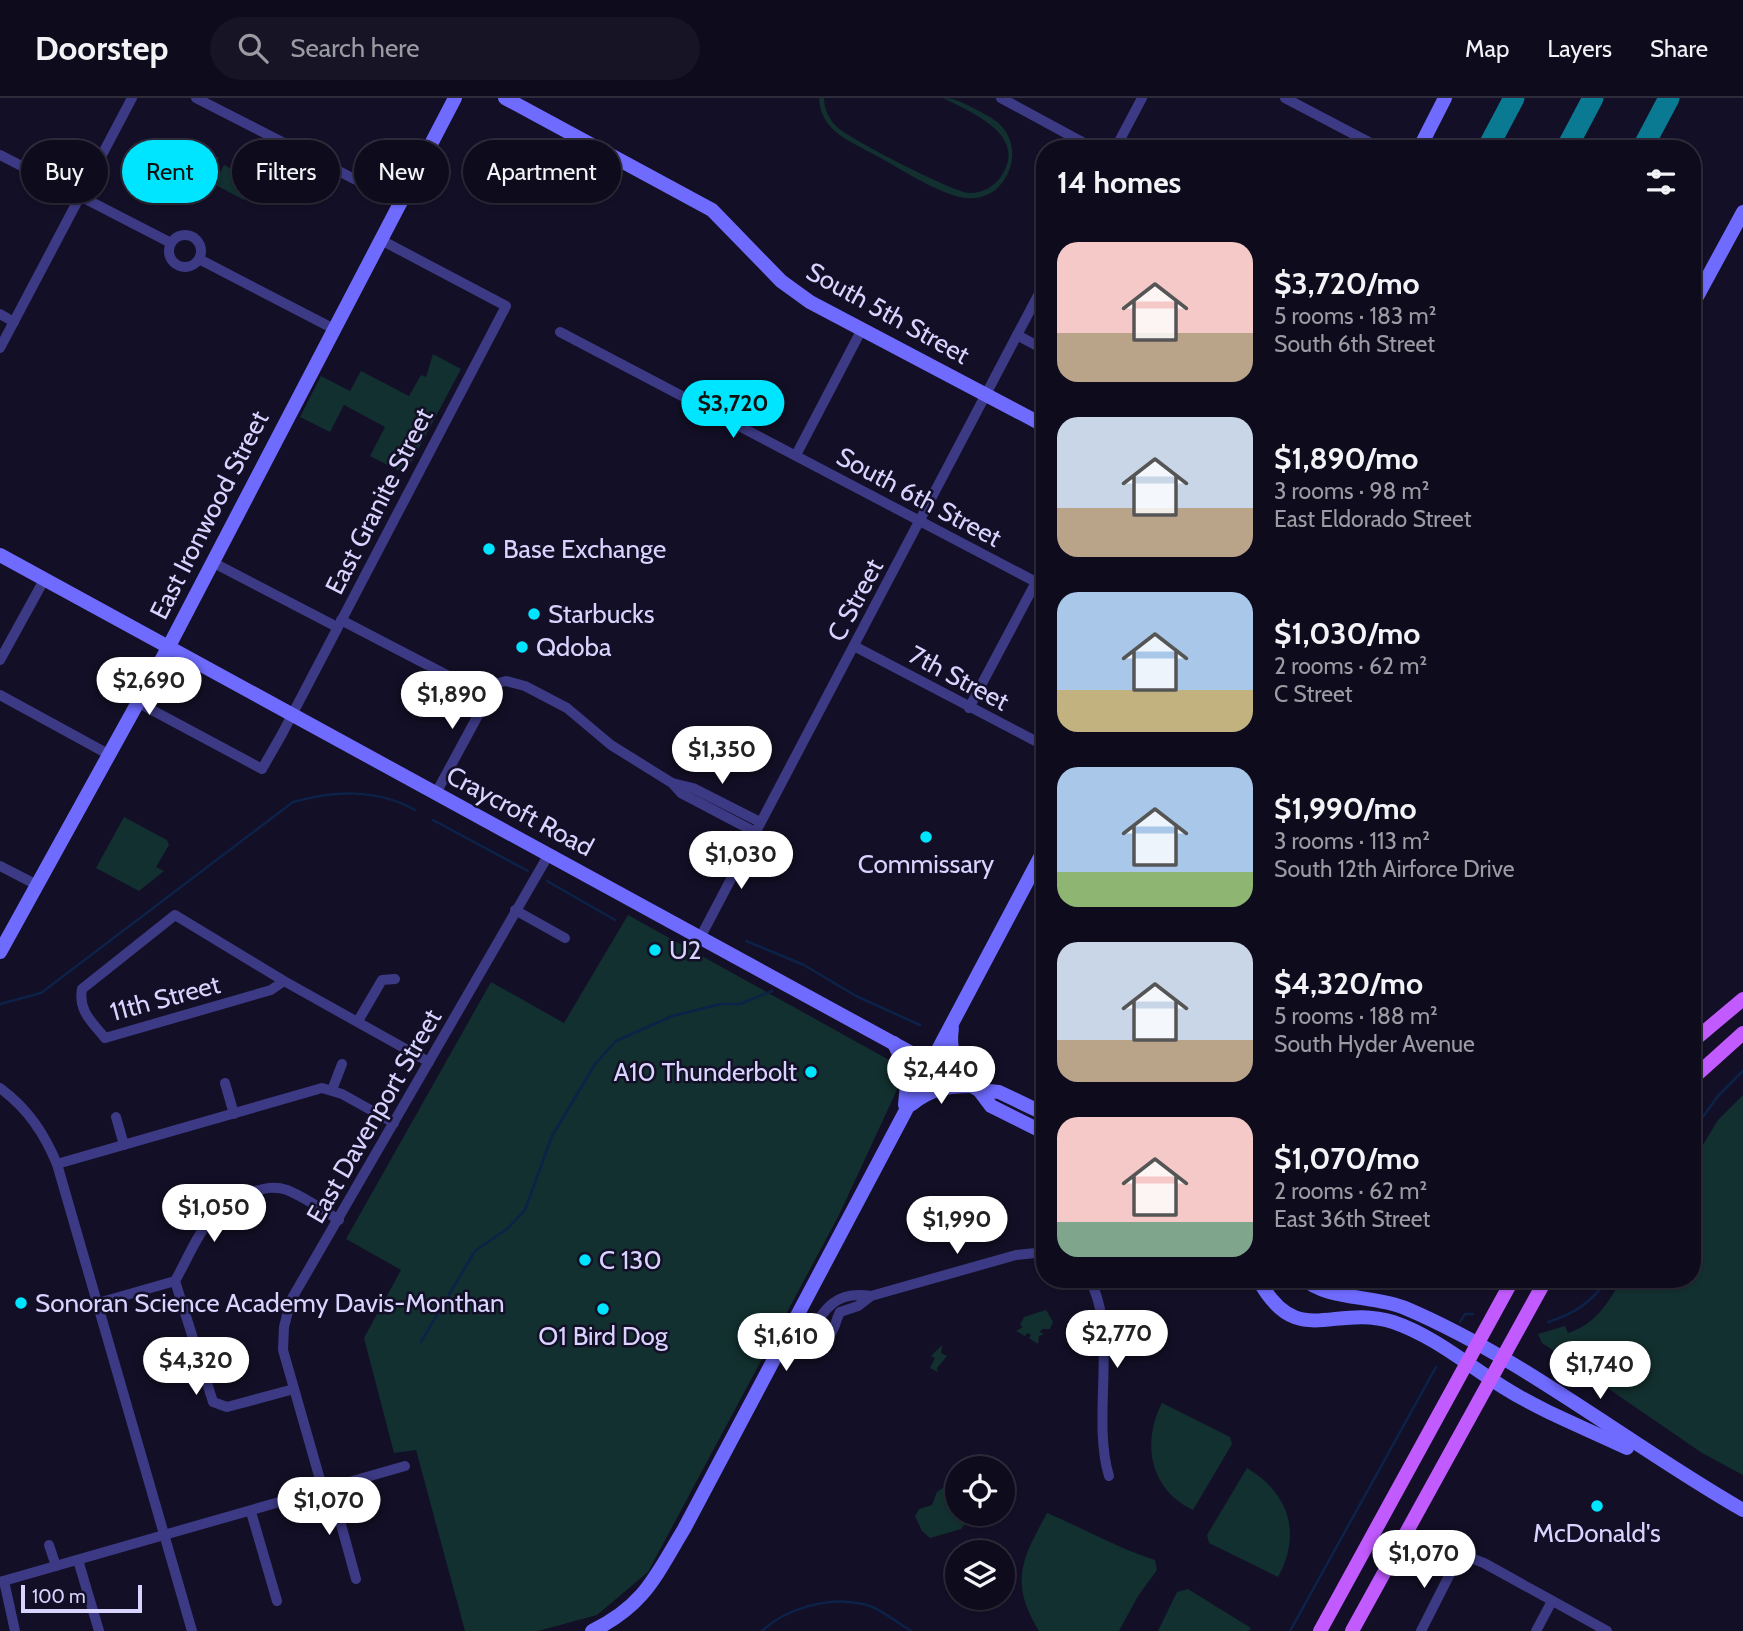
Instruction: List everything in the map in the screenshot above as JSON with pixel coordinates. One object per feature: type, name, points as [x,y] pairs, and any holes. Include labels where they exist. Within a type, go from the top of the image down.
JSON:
[{"type":"main road","points":[[1701,1034],[1743,999]]},
{"type":"main road","points":[[1701,1071],[1743,1033]]},
{"type":"main road","points":[[1321,1631],[1508,1288]]},
{"type":"main road","points":[[1352,1631],[1541,1288]]},
{"type":"street","points":[[108,143],[132,98]]},
{"type":"street","points":[[196,98],[354,179]]},
{"type":"street","name":"East Ironwood Street","points":[[433,140],[455,98]]},
{"type":"street","name":"South 5th Street","points":[[505,98],[712,210],[781,281],[810,302],[1036,421]]},
{"type":"street","points":[[1000,98],[1078,140]]},
{"type":"street","points":[[1120,140],[1142,98]]},
{"type":"street","points":[[1424,140],[1445,98]]},
{"type":"street","points":[[1290,99],[1365,140]]},
{"type":"street","points":[[0,155],[21,166]]},
{"type":"street","points":[[0,348],[76,203]]},
{"type":"street","points":[[94,203],[171,243]]},
{"type":"street","name":"East Ironwood Street","points":[[0,952],[168,648],[401,203]]},
{"type":"street","points":[[1701,289],[1743,212]]},
{"type":"street","points":[[183,235],[193,237],[201,249],[199,259],[191,267],[179,267],[169,254],[171,243],[183,235]]},
{"type":"street","name":"East Granite Street","points":[[137,702],[262,769],[291,716],[506,306],[381,240]]},
{"type":"street","points":[[199,259],[334,329]]},
{"type":"street","name":"C Street","points":[[701,936],[1036,299]]},
{"type":"street","points":[[0,314],[14,322]]},
{"type":"street","points":[[796,455],[862,329]]},
{"type":"street","name":"South 6th Street","points":[[560,332],[1036,582],[969,708]]},
{"type":"street","points":[[1017,335],[1036,345]]},
{"type":"street","name":"Craycroft Road","points":[[0,555],[976,1088]]},
{"type":"street","points":[[212,562],[464,684],[495,684],[506,681],[520,683],[567,708],[611,745],[672,783],[681,793],[757,827]]},
{"type":"street","points":[[0,660],[44,580]]},
{"type":"street","name":"7th Street","points":[[854,646],[1036,742]]},
{"type":"street","points":[[436,793],[495,684]]},
{"type":"street","points":[[0,695],[108,754]]},
{"type":"street","name":"East Davenport Street","points":[[356,1579],[283,1350],[286,1316],[291,1300],[549,854]]},
{"type":"street","points":[[592,1631],[621,1617],[654,1581],[1036,865]]},
{"type":"street","points":[[0,866],[37,885]]},
{"type":"street","points":[[515,910],[565,938]]},
{"type":"street","name":"11th Street","points":[[284,981],[271,990],[105,1038],[82,1010],[80,999],[82,989],[175,915],[284,981],[429,1062]]},
{"type":"street","points":[[358,1021],[382,980],[395,979]]},
{"type":"street","points":[[953,1020],[949,1044],[953,1056],[976,1088],[990,1106],[1036,1129]]},
{"type":"street","points":[[894,1043],[908,1074],[905,1111]]},
{"type":"street","points":[[332,1090],[342,1064]]},
{"type":"street","points":[[225,1083],[233,1114]]},
{"type":"street","points":[[905,1111],[928,1092],[944,1087],[999,1092],[1036,1110]]},
{"type":"street","points":[[0,1088],[28,1113],[44,1135],[57,1164],[192,1631]]},
{"type":"street","points":[[57,1164],[322,1088],[332,1090],[394,1123]]},
{"type":"street","points":[[116,1117],[124,1145]]},
{"type":"street","points":[[98,1303],[175,1281],[215,1212],[231,1198],[269,1187],[281,1188],[339,1220]]},
{"type":"street","points":[[780,1346],[806,1350],[826,1339],[840,1312],[858,1306],[871,1296],[1016,1255],[1036,1253]]},
{"type":"street","points":[[175,1281],[213,1402],[226,1407],[294,1389]]},
{"type":"street","points":[[1093,1288],[1101,1307],[1103,1445],[1109,1476]]},
{"type":"street","points":[[1263,1288],[1284,1314],[1307,1321],[1348,1317],[1394,1323],[1531,1402],[1678,1473]]},
{"type":"street","points":[[1319,1288],[1325,1292],[1366,1297],[1425,1316],[1502,1359],[1678,1473],[1743,1510]]},
{"type":"street","points":[[800,1350],[832,1303],[856,1293],[871,1296]]},
{"type":"street","points":[[1319,1320],[1335,1310],[1360,1307],[1366,1297]]},
{"type":"street","points":[[15,1631],[2,1582],[405,1466]]},
{"type":"street","points":[[251,1512],[277,1601]]},
{"type":"street","points":[[49,1545],[56,1566]]},
{"type":"street","points":[[1421,1631],[1455,1564],[1468,1557],[1477,1559],[1607,1631]]},
{"type":"street","points":[[78,1560],[99,1631]]},
{"type":"street","points":[[1536,1631],[1552,1601]]},
{"type":"green space","points":[[819,98],[824,98],[829,117],[846,133],[924,175],[960,191],[975,193],[988,188],[1002,175],[1008,160],[1008,148],[1002,136],[992,126],[943,98],[960,102],[991,118],[1003,128],[1010,139],[1012,151],[1007,175],[991,193],[979,198],[966,198],[944,192],[838,134],[825,119]]},
{"type":"green space","points":[[224,165],[232,169],[232,194],[218,186],[218,176]]},
{"type":"green space","points":[[433,354],[461,369],[405,474],[370,456],[385,427],[344,405],[330,432],[300,417],[321,376],[350,391],[361,371],[409,396],[421,375],[426,377]]},
{"type":"green space","points":[[124,817],[167,840],[169,845],[156,867],[164,871],[139,891],[96,868]]},
{"type":"green space","points":[[628,915],[891,1061],[901,1071],[902,1079],[839,1215],[648,1572],[597,1615],[538,1631],[465,1631],[416,1450],[394,1453],[364,1338],[401,1270],[346,1239],[491,982],[564,1023]]},
{"type":"green space","points":[[1743,1095],[1743,1475],[1702,1453],[1542,1343],[1538,1334],[1565,1326],[1568,1333],[1578,1329],[1594,1318],[1616,1288],[1701,1288],[1701,1148],[1718,1120]]},
{"type":"green space","points":[[1046,1310],[1053,1322],[1050,1329],[1042,1329],[1040,1332],[1044,1334],[1039,1336],[1038,1344],[1029,1338],[1031,1335],[1027,1333],[1025,1336],[1016,1331],[1023,1327],[1020,1325],[1024,1317]]},
{"type":"green space","points":[[942,1345],[941,1353],[947,1356],[937,1368],[938,1372],[930,1368],[935,1358],[931,1356]]},
{"type":"green space","points":[[1162,1403],[1230,1437],[1232,1444],[1193,1510],[1167,1490],[1154,1464],[1152,1434]]},
{"type":"green space","points":[[1247,1468],[1273,1490],[1282,1502],[1287,1516],[1289,1545],[1278,1577],[1209,1543],[1207,1535]]},
{"type":"green space","points":[[945,1489],[945,1526],[963,1526],[930,1538],[922,1531],[915,1516],[919,1509],[932,1505],[937,1492]]},
{"type":"green space","points":[[1047,1513],[1155,1560],[1157,1570],[1138,1596],[1119,1631],[1039,1631],[1024,1598],[1022,1571],[1031,1544]]},
{"type":"green space","points":[[1188,1589],[1251,1628],[1249,1631],[1158,1631],[1177,1592]]},
{"type":"waterway","points":[[0,1004],[41,993],[293,802],[355,794],[385,798],[415,810]]},
{"type":"waterway","points":[[433,820],[528,871]]},
{"type":"waterway","points":[[547,881],[615,920]]},
{"type":"waterway","points":[[746,941],[804,965],[856,996],[920,1025]]},
{"type":"waterway","points":[[421,1342],[475,1251],[508,1228],[525,1210],[552,1136],[595,1064],[616,1041],[672,1016],[721,1004],[740,1004],[772,991]]},
{"type":"waterway","points":[[1701,1120],[1718,1096],[1743,1071]]},
{"type":"waterway","points":[[1548,1322],[1582,1306],[1601,1288]]},
{"type":"waterway","points":[[1460,1322],[1465,1314],[1473,1314]]},
{"type":"waterway","points":[[1290,1631],[1436,1367]]},
{"type":"waterway","points":[[762,1631],[796,1610],[837,1602],[869,1606],[911,1631]]},
{"type":"taxiway","points":[[1492,140],[1514,98]]},
{"type":"taxiway","points":[[1571,140],[1593,98]]},
{"type":"taxiway","points":[[1647,140],[1669,98]]},
{"type":"place","name":"Base Exchange","points":[[489,549]]},
{"type":"place","name":"Starbucks","points":[[534,614]]},
{"type":"place","name":"Qdoba","points":[[522,647]]},
{"type":"place","name":"Commissary","points":[[926,837]]},
{"type":"place","name":"U2","points":[[655,950]]},
{"type":"place","name":"A10 Thunderbolt","points":[[811,1072]]},
{"type":"place","name":"C 130","points":[[585,1260]]},
{"type":"place","name":"Sonoran Science Academy Davis-Monthan","points":[[21,1303]]},
{"type":"place","name":"O1 Bird Dog","points":[[603,1309]]},
{"type":"place","name":"McDonald's","points":[[1597,1506]]}]
